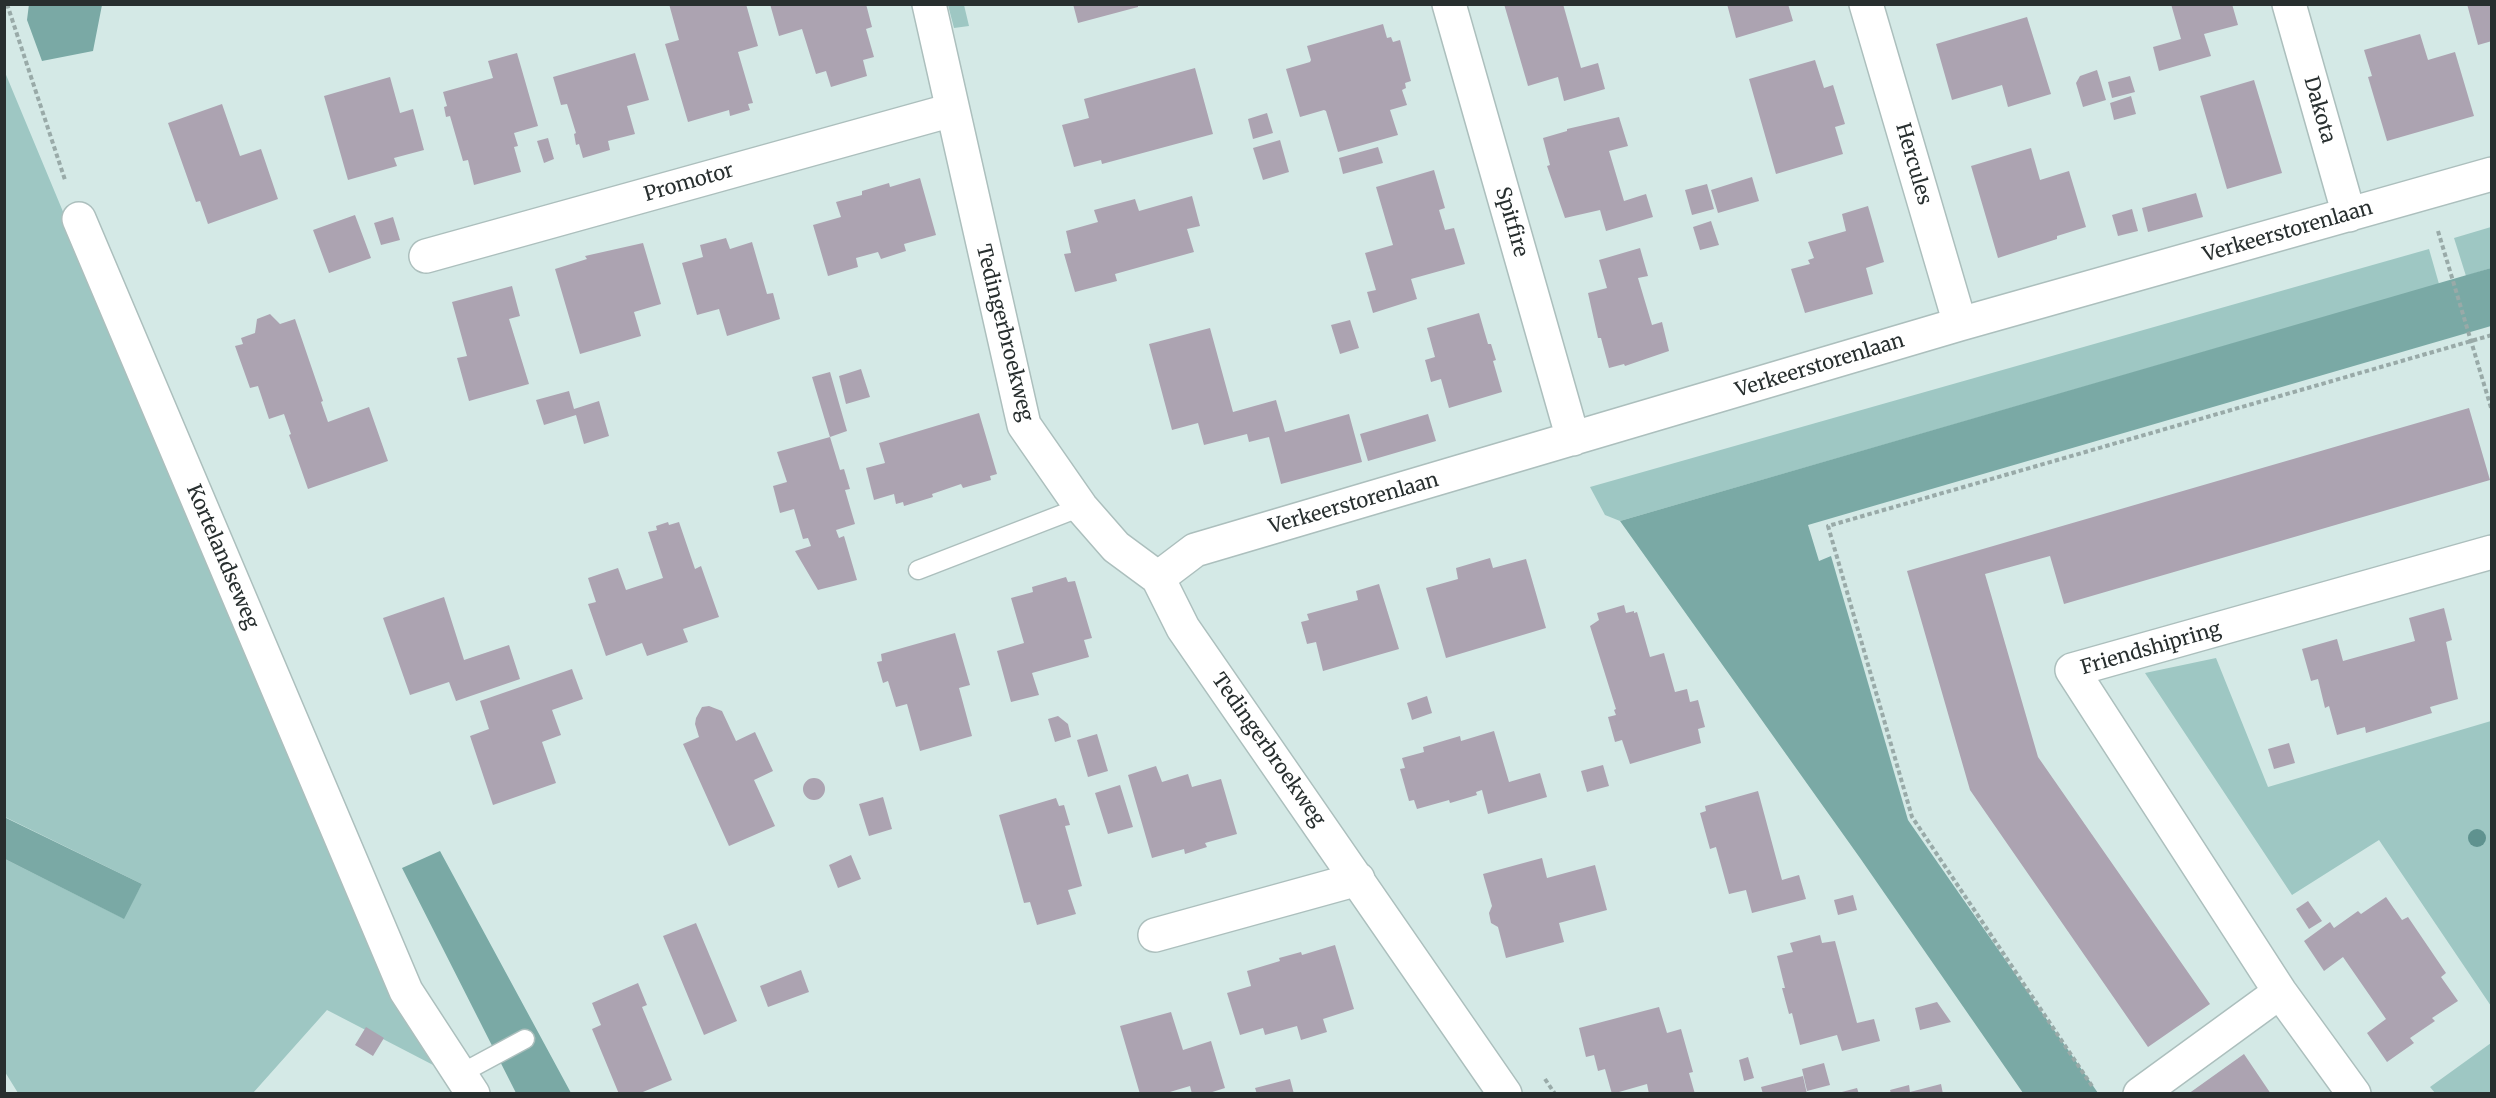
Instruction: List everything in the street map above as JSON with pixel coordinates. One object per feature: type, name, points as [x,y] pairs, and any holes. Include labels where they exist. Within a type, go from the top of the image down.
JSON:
[{"type":"street","name":"Tedingerbroekweg","points":[[929,4],[1024,425],[1081,507],[1116,547],[1158,578],[1183,628],[1504,1094]]},
{"type":"street","name":"Spitfire","points":[[1449,4],[1573,439]]},
{"type":"street","name":"Hercules","points":[[1866,4],[1960,324]]},
{"type":"street","name":"Dakota","points":[[2289,4],[2349,215]]},
{"type":"street","name":"Promotor","points":[[426,256],[952,110]]},
{"type":"street","name":"Verkeerstorenlaan","points":[[1158,578],[1195,550],[1960,324],[2492,174]]},
{"type":"street","name":"Kortelandseweg","points":[[79,219],[406,991],[467,1084]]},
{"type":"street","name":"Friendshipring","points":[[2354,1094],[2280,992],[2072,670],[2492,552]]},
{"type":"street","points":[[1155,934],[1358,879]]},
{"type":"street","points":[[2140,1094],[2280,992]]},
{"type":"lane","points":[[918,570],[1081,507]]},
{"type":"lane","points":[[467,1084],[525,1039]]},
{"type":"path","points":[[7,4],[45,126],[79,219]]},
{"type":"path","points":[[2446,258],[2492,411]]},
{"type":"path","points":[[2092,1086],[1912,817],[1828,526],[2492,335]]},
{"type":"path","points":[[1542,1074],[1555,1094]]},
{"type":"shaded area","points":[[29,4],[102,5],[93,51],[42,61],[27,20]]},
{"type":"shaded area","points":[[948,5],[964,5],[969,26],[954,28]]},
{"type":"shaded area","points":[[4,70],[181,495],[464,1081],[327,1010],[253,1093],[18,1093],[5,1072],[5,859],[123,918],[142,884],[5,817]]},
{"type":"shaded area","points":[[2491,227],[2491,268],[2466,276],[2454,238]]},
{"type":"shaded area","points":[[2429,249],[2439,284],[1620,521],[1605,515],[1590,487]]},
{"type":"shaded area","points":[[2491,268],[2491,326],[1808,525],[1819,561],[1831,556],[1908,820],[2098,1093],[2023,1093],[1860,858],[1620,521]]},
{"type":"shaded area","points":[[2216,658],[2268,787],[2491,721],[2491,1006],[2379,840],[2292,895],[2145,673]]},
{"type":"shaded area","points":[[4,817],[142,884],[124,919],[5,859]]},
{"type":"shaded area","points":[[440,851],[571,1093],[516,1093],[402,868]]},
{"type":"shaded area","points":[[2491,1043],[2491,1093],[2435,1093],[2430,1087]]},
{"type":"building","points":[[669,4],[746,4],[758,46],[738,52],[753,103],[748,104],[750,110],[730,116],[729,110],[688,122],[665,44],[679,40]]},
{"type":"building","points":[[770,4],[866,4],[872,27],[866,29],[874,57],[863,60],[867,76],[831,87],[826,71],[816,74],[802,29],[779,36]]},
{"type":"building","points":[[1073,4],[1138,4],[1138,7],[1078,23]]},
{"type":"building","points":[[1504,4],[1563,4],[1581,68],[1598,63],[1605,89],[1564,101],[1558,77],[1528,86]]},
{"type":"building","points":[[1727,4],[1788,4],[1793,21],[1736,38]]},
{"type":"building","points":[[2171,4],[2232,4],[2238,25],[2204,34],[2211,56],[2159,71],[2153,47],[2181,39]]},
{"type":"building","points":[[2467,4],[2492,4],[2492,41],[2478,45]]},
{"type":"building","points":[[2027,17],[2051,94],[2008,107],[2002,85],[1952,100],[1936,44]]},
{"type":"building","points":[[1383,24],[1387,38],[1391,37],[1393,42],[1400,40],[1411,81],[1405,83],[1406,88],[1402,90],[1407,105],[1390,110],[1398,135],[1338,152],[1326,111],[1300,117],[1286,69],[1310,62],[1307,46]]},
{"type":"building","points":[[2420,34],[2428,60],[2455,52],[2474,116],[2387,141],[2368,77],[2372,76],[2364,50]]},
{"type":"building","points":[[517,53],[538,126],[514,133],[518,146],[514,147],[521,172],[474,185],[468,160],[463,161],[450,116],[446,117],[444,107],[447,106],[443,92],[493,78],[488,61]]},
{"type":"building","points":[[635,53],[649,100],[627,106],[635,134],[608,141],[610,150],[583,158],[579,144],[576,145],[574,134],[576,133],[567,104],[561,105],[553,77]]},
{"type":"building","points":[[1815,60],[1824,88],[1833,85],[1845,124],[1835,127],[1843,154],[1776,174],[1749,79]]},
{"type":"building","points":[[1195,68],[1213,134],[1102,164],[1101,160],[1074,167],[1062,125],[1089,118],[1084,99]]},
{"type":"building","points":[[2097,70],[2106,100],[2083,107],[2076,83],[2080,76]]},
{"type":"building","points":[[2130,76],[2135,92],[2112,98],[2108,82]]},
{"type":"building","points":[[390,77],[400,113],[413,109],[424,150],[394,158],[397,166],[348,180],[324,96]]},
{"type":"building","points":[[2254,80],[2282,173],[2227,189],[2200,96]]},
{"type":"building","points":[[2131,96],[2136,114],[2114,120],[2110,103]]},
{"type":"building","points":[[222,104],[240,156],[261,149],[278,199],[208,224],[200,201],[196,202],[168,123]]},
{"type":"building","points":[[1267,113],[1273,133],[1253,139],[1248,119]]},
{"type":"building","points":[[1619,117],[1628,146],[1609,151],[1624,201],[1646,194],[1653,217],[1606,231],[1600,210],[1565,218],[1547,166],[1550,165],[1543,138],[1567,131],[1567,129]]},
{"type":"building","points":[[548,138],[554,159],[544,163],[537,141]]},
{"type":"building","points":[[1280,140],[1289,172],[1263,180],[1253,148]]},
{"type":"building","points":[[1378,147],[1383,163],[1343,174],[1339,158]]},
{"type":"building","points":[[2031,148],[2040,180],[2069,171],[2086,227],[1998,258],[1971,166]]},
{"type":"building","points":[[1434,170],[1445,208],[1439,210],[1445,230],[1454,228],[1465,264],[1411,279],[1417,299],[1373,313],[1367,292],[1376,290],[1365,253],[1393,245],[1376,187]]},
{"type":"building","points":[[1752,177],[1759,201],[1718,213],[1711,190]]},
{"type":"building","points":[[920,178],[936,235],[904,244],[906,251],[881,259],[878,252],[856,258],[858,267],[828,276],[813,225],[841,217],[836,202],[862,195],[862,191],[889,183],[890,187]]},
{"type":"building","points":[[1707,184],[1714,209],[1692,215],[1685,190]]},
{"type":"building","points":[[2196,193],[2203,217],[2148,232],[2142,208]]},
{"type":"building","points":[[1192,196],[1200,226],[1187,229],[1194,252],[1115,274],[1117,281],[1075,292],[1064,254],[1071,253],[1066,231],[1098,222],[1094,210],[1135,199],[1139,211]]},
{"type":"building","points":[[1868,206],[1884,262],[1866,268],[1873,294],[1805,313],[1791,269],[1810,264],[1808,260],[1814,258],[1808,242],[1846,231],[1842,214]]},
{"type":"building","points":[[2132,209],[2138,231],[2118,236],[2112,215]]},
{"type":"building","points":[[355,215],[371,258],[329,273],[313,230]]},
{"type":"building","points":[[393,217],[400,240],[381,245],[374,223]]},
{"type":"building","points":[[1711,221],[1719,245],[1700,250],[1693,227]]},
{"type":"building","points":[[726,238],[730,249],[752,242],[767,294],[773,293],[780,319],[727,336],[719,309],[697,315],[682,263],[703,257],[700,245]]},
{"type":"building","points":[[643,243],[661,304],[634,312],[641,336],[580,354],[555,269],[587,259],[585,256]]},
{"type":"building","points":[[1640,248],[1648,276],[1638,278],[1652,325],[1662,322],[1669,351],[1625,366],[1624,364],[1609,368],[1601,338],[1598,338],[1588,293],[1607,288],[1599,260]]},
{"type":"building","points":[[512,286],[520,316],[509,319],[529,384],[469,401],[457,358],[467,356],[452,302]]},
{"type":"building","points":[[1479,313],[1488,344],[1491,344],[1496,360],[1493,361],[1502,392],[1449,408],[1441,379],[1431,382],[1425,360],[1435,357],[1427,328]]},
{"type":"building","points":[[270,314],[280,324],[295,319],[328,422],[369,407],[388,461],[308,489],[284,414],[269,419],[258,386],[250,388],[235,346],[243,344],[241,338],[255,333],[257,319]]},
{"type":"building","points":[[1350,320],[1359,348],[1340,354],[1331,325]]},
{"type":"building","points":[[1210,328],[1233,412],[1276,400],[1285,432],[1349,414],[1362,462],[1281,484],[1269,437],[1249,442],[1247,434],[1204,445],[1198,423],[1172,430],[1149,344]]},
{"type":"building","points":[[861,369],[870,397],[846,404],[839,376]]},
{"type":"building","points":[[830,372],[847,431],[830,437],[812,377]]},
{"type":"building","points":[[569,391],[574,409],[599,401],[609,436],[584,444],[576,415],[544,425],[536,400]]},
{"type":"building","points":[[2469,408],[2490,480],[2064,604],[2050,556],[1985,574],[2038,757],[2210,1004],[2148,1047],[1970,790],[1907,571]]},
{"type":"building","points":[[979,413],[997,474],[990,476],[991,480],[963,488],[961,484],[932,494],[933,497],[904,506],[903,502],[896,504],[894,494],[874,500],[866,468],[885,463],[879,443]]},
{"type":"building","points":[[1428,414],[1436,441],[1368,461],[1360,434]]},
{"type":"building","points":[[830,437],[840,470],[844,469],[850,489],[845,490],[855,524],[836,530],[839,538],[844,536],[857,580],[818,590],[795,551],[811,546],[808,538],[803,539],[794,509],[780,513],[773,486],[787,482],[777,452]]},
{"type":"building","points":[[668,522],[669,525],[679,522],[695,569],[701,566],[719,617],[683,629],[688,642],[647,656],[642,643],[606,656],[588,604],[596,602],[588,578],[618,568],[626,590],[663,578],[648,532],[657,530],[656,526]]},
{"type":"building","points":[[1490,558],[1493,568],[1526,559],[1546,628],[1446,658],[1426,588],[1458,579],[1456,568]]},
{"type":"building","points":[[1066,577],[1068,582],[1075,581],[1092,638],[1084,640],[1089,657],[1032,673],[1039,695],[1011,702],[997,651],[1024,643],[1011,598],[1033,592],[1032,587]]},
{"type":"building","points":[[1379,584],[1399,649],[1323,671],[1316,642],[1307,644],[1301,622],[1309,620],[1307,614],[1358,600],[1356,591]]},
{"type":"building","points":[[444,597],[464,660],[509,645],[520,679],[456,701],[449,682],[410,695],[383,618]]},
{"type":"building","points":[[1624,605],[1626,613],[1637,612],[1650,657],[1664,653],[1675,692],[1687,689],[1690,702],[1698,700],[1705,727],[1698,729],[1701,743],[1630,764],[1622,740],[1615,742],[1608,717],[1616,715],[1614,710],[1616,709],[1590,626],[1599,620],[1597,613]]},
{"type":"building","points":[[2444,608],[2452,640],[2446,642],[2458,699],[2430,707],[2432,713],[2366,733],[2365,727],[2337,735],[2329,706],[2325,708],[2318,679],[2311,681],[2302,649],[2337,639],[2343,661],[2415,641],[2409,618]]},
{"type":"building","points":[[955,633],[970,685],[959,688],[972,736],[920,751],[907,704],[896,707],[888,681],[883,683],[877,662],[882,661],[881,654]]},
{"type":"building","points":[[572,669],[583,699],[552,710],[561,735],[542,742],[556,783],[493,805],[470,736],[489,729],[480,701]]},
{"type":"building","points":[[1427,696],[1432,713],[1412,720],[1407,703]]},
{"type":"building","points":[[709,706],[722,711],[736,741],[755,732],[773,771],[754,780],[775,826],[729,846],[683,744],[699,737],[695,724],[696,718],[702,707]]},
{"type":"building","points":[[1058,716],[1068,724],[1071,737],[1055,742],[1048,719]]},
{"type":"building","points":[[1494,731],[1509,782],[1540,773],[1547,797],[1488,814],[1482,790],[1476,792],[1477,795],[1450,803],[1449,800],[1417,809],[1414,800],[1409,801],[1400,769],[1405,768],[1402,758],[1424,752],[1423,747],[1460,736],[1461,741]]},
{"type":"building","points":[[1097,734],[1108,771],[1088,777],[1077,740]]},
{"type":"building","points":[[2289,743],[2295,763],[2274,769],[2268,749]]},
{"type":"building","points":[[1603,765],[1609,786],[1587,792],[1581,771]]},
{"type":"building","points":[[1156,766],[1162,782],[1188,774],[1192,787],[1221,779],[1237,834],[1205,843],[1207,847],[1185,854],[1184,849],[1152,858],[1128,775]]},
{"type":"building","points":[[814,778],[822,781],[825,789],[822,797],[814,800],[806,797],[803,789],[806,781]]},
{"type":"building","points":[[1120,785],[1133,827],[1108,834],[1095,793]]},
{"type":"building","points":[[1758,791],[1782,880],[1799,875],[1806,899],[1752,913],[1746,890],[1729,894],[1716,847],[1710,849],[1700,813],[1706,811],[1705,806]]},
{"type":"building","points":[[883,797],[892,829],[869,836],[859,804]]},
{"type":"building","points":[[1056,798],[1059,806],[1064,805],[1070,825],[1065,826],[1082,886],[1068,890],[1076,914],[1037,925],[1030,902],[1024,903],[999,815]]},
{"type":"building","points":[[851,855],[861,879],[838,888],[829,865]]},
{"type":"building","points":[[1542,858],[1547,878],[1595,865],[1607,910],[1559,923],[1564,942],[1506,958],[1498,927],[1491,923],[1489,913],[1492,906],[1483,874]]},
{"type":"building","points":[[1853,895],[1857,910],[1838,915],[1834,900]]},
{"type":"building","points":[[2386,897],[2402,920],[2408,917],[2446,973],[2441,977],[2458,1001],[2432,1018],[2435,1021],[2410,1038],[2414,1043],[2387,1062],[2367,1033],[2386,1019],[2343,957],[2324,971],[2304,941],[2330,922],[2334,928],[2358,911],[2361,914]]},
{"type":"building","points":[[2308,901],[2322,921],[2309,929],[2296,909]]},
{"type":"building","points":[[696,923],[737,1021],[704,1035],[663,936]]},
{"type":"building","points":[[1820,935],[1822,943],[1835,941],[1857,1023],[1874,1019],[1880,1041],[1842,1051],[1837,1035],[1800,1045],[1792,1013],[1789,1014],[1782,988],[1785,988],[1777,956],[1793,952],[1790,943]]},
{"type":"building","points":[[1335,945],[1354,1009],[1323,1019],[1327,1032],[1301,1040],[1297,1026],[1265,1035],[1263,1028],[1240,1035],[1227,993],[1251,986],[1247,971],[1280,961],[1279,958],[1301,952],[1302,955]]},
{"type":"building","points":[[801,970],[809,992],[768,1007],[760,986]]},
{"type":"building","points":[[638,983],[647,1005],[642,1007],[672,1080],[638,1094],[619,1094],[592,1029],[601,1025],[592,1003]]},
{"type":"building","points":[[1937,1002],[1951,1022],[1920,1030],[1915,1008]]},
{"type":"building","points":[[1659,1007],[1667,1033],[1681,1029],[1693,1072],[1689,1073],[1695,1094],[1649,1094],[1647,1084],[1612,1094],[1605,1069],[1598,1071],[1594,1055],[1586,1057],[1579,1028]]},
{"type":"building","points":[[1171,1012],[1183,1050],[1211,1041],[1225,1088],[1206,1094],[1192,1094],[1190,1086],[1163,1094],[1140,1094],[1120,1026]]},
{"type":"building","points":[[366,1027],[384,1038],[373,1056],[355,1045]]},
{"type":"building","points":[[2244,1054],[2271,1094],[2188,1094]]},
{"type":"building","points":[[1748,1057],[1754,1078],[1744,1081],[1739,1060]]},
{"type":"building","points":[[1824,1063],[1830,1085],[1807,1091],[1802,1069]]},
{"type":"building","points":[[1803,1076],[1807,1094],[1763,1094],[1761,1087]]},
{"type":"building","points":[[1290,1079],[1294,1094],[1257,1094],[1255,1088]]},
{"type":"building","points":[[1941,1084],[1943,1094],[1891,1094],[1890,1090],[1909,1085],[1910,1092]]},
{"type":"building","points":[[1857,1088],[1859,1094],[1838,1094],[1838,1093]]}]
